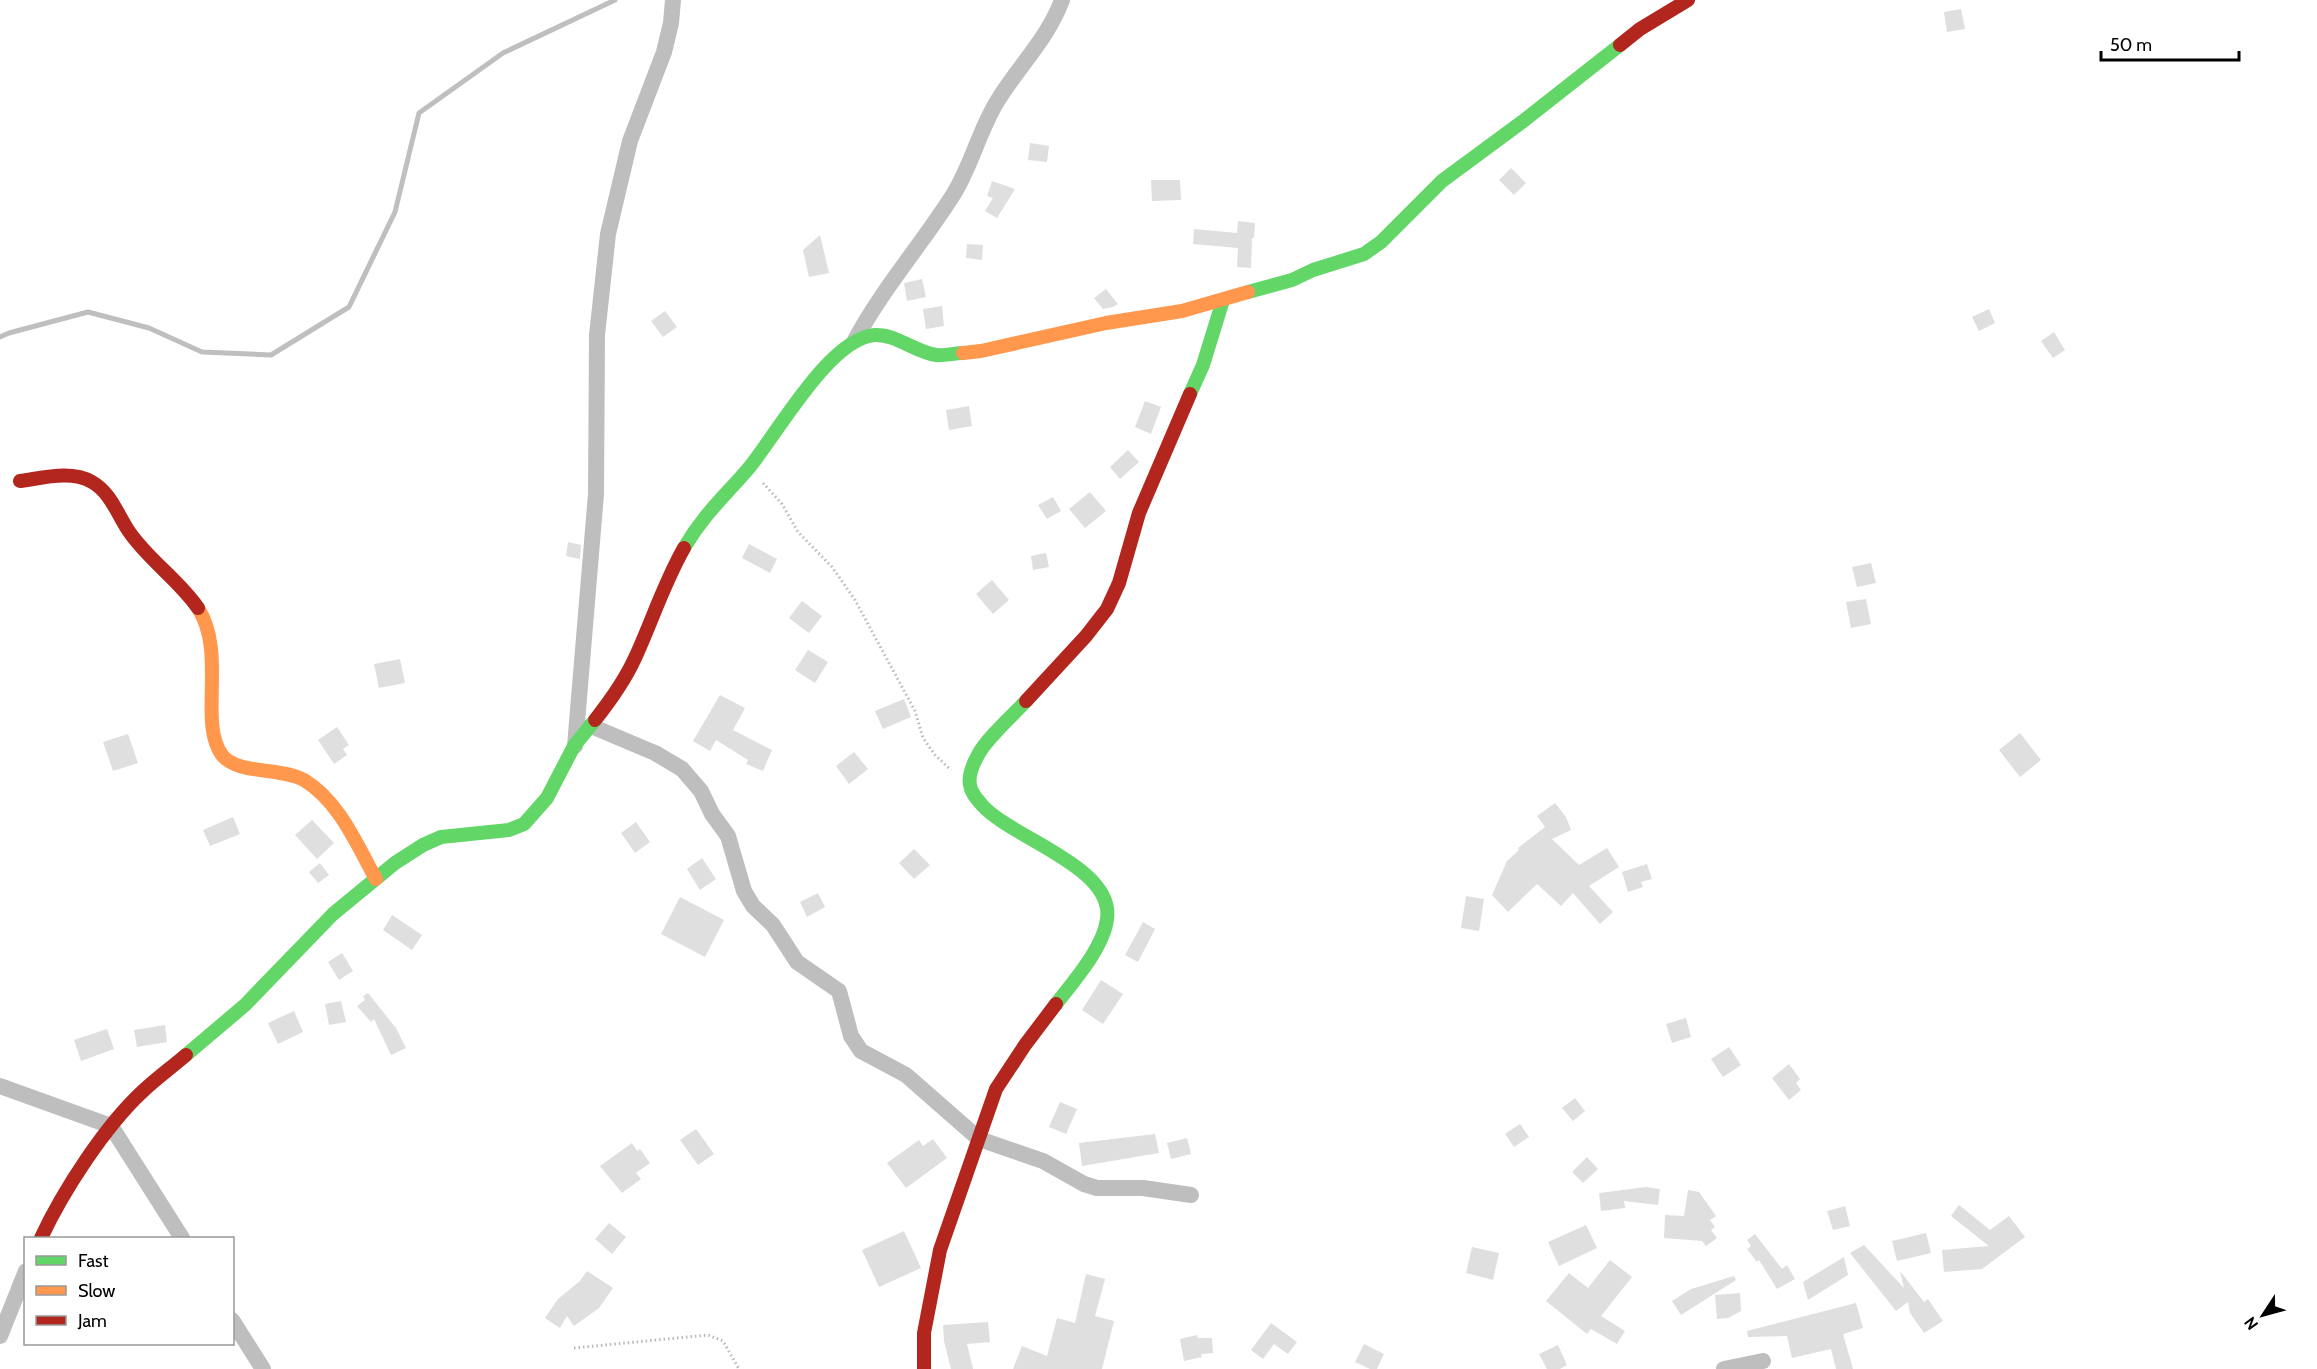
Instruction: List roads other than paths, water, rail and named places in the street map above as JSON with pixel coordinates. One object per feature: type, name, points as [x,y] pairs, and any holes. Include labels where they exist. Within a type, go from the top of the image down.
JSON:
[{"type":"street","points":[[574,746],[596,494],[597,335],[608,234],[630,141],[664,52],[671,23],[673,0]]},
{"type":"street","points":[[42,1237],[54,1210],[111,1126],[142,1092],[173,1064],[245,1005],[333,914],[395,863],[423,845],[441,837],[508,830],[524,824],[547,798],[574,746],[612,698],[634,660],[684,547],[713,506],[748,469],[808,386],[838,354],[855,340],[874,308],[953,194],[969,165],[991,111],[1045,36],[1062,0]]},
{"type":"street","points":[[855,340],[875,335],[889,337],[936,355],[956,355],[1106,323],[1182,311],[1292,280],[1364,254],[1381,242],[1442,181],[1522,122],[1640,29],[1688,0]]},
{"type":"street","points":[[924,1369],[924,1333],[940,1250],[996,1089],[1009,1067],[1081,970],[1103,934],[1108,918],[1106,901],[1096,885],[1082,871],[1060,856],[1000,824],[982,807],[970,787],[971,769],[979,752],[1086,636],[1107,609],[1119,584],[1139,513],[1151,482],[1203,365],[1223,300]]},
{"type":"street","points":[[20,481],[61,475],[77,477],[91,482],[104,492],[115,506],[133,538],[184,587],[204,622],[212,642],[214,665],[213,733],[215,745],[222,755],[246,767],[289,774],[307,782],[321,793],[333,807],[375,879]]},
{"type":"street","points":[[591,726],[655,753],[682,769],[701,791],[712,814],[728,836],[738,877],[753,906],[773,925],[797,962],[839,991],[851,1036],[856,1046],[868,1056],[906,1075],[979,1139],[1043,1161],[1084,1184],[1097,1188],[1143,1188],[1191,1195]]},
{"type":"street","points":[[0,1086],[111,1126],[181,1237]]},
{"type":"street","points":[[0,1336],[24,1276]]},
{"type":"street","points":[[234,1323],[263,1369]]},
{"type":"street","points":[[1724,1369],[1763,1361]]},
{"type":"waterway","points":[[0,337],[88,312],[149,328],[202,352],[271,355],[349,307],[395,212],[419,113],[503,53],[615,0]]}]
